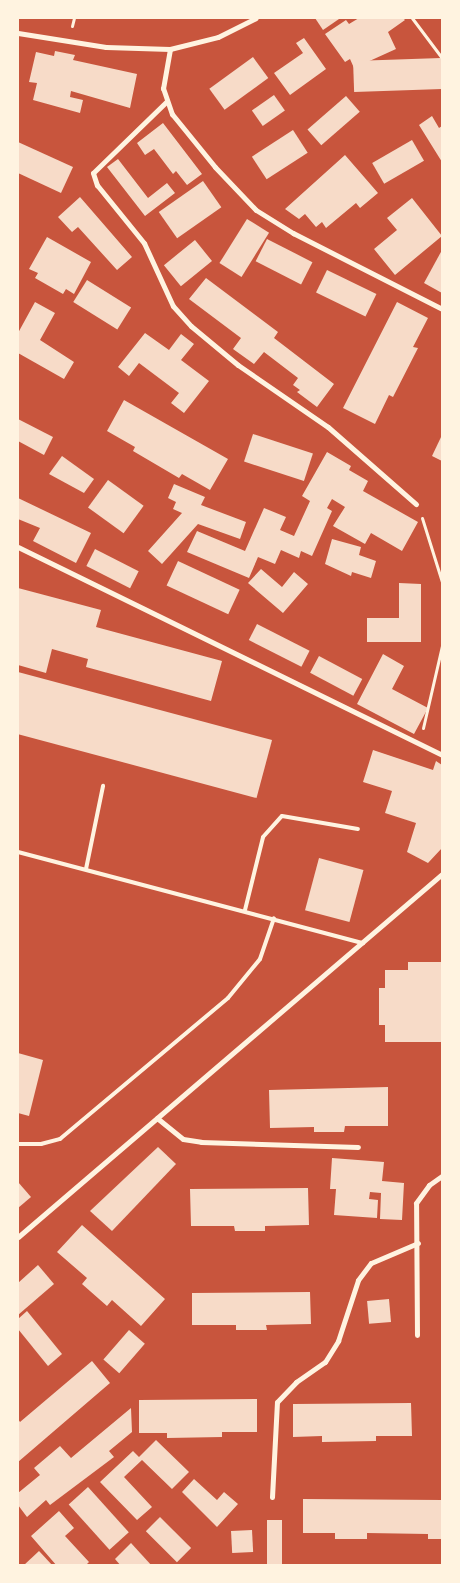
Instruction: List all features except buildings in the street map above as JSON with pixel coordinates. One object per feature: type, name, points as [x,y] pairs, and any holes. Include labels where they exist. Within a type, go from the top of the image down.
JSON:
[{"type":"street","points":[[18,33],[106,47],[170,49],[218,38],[256,18]]},
{"type":"street","points":[[170,49],[163,88],[172,114],[215,167],[256,210],[293,233],[442,309]]},
{"type":"street","points":[[168,101],[93,173],[97,185],[144,243],[173,306],[191,326],[238,365],[328,427],[416,504]]},
{"type":"street","points":[[18,547],[442,755]]},
{"type":"street","points":[[18,1237],[442,874]]},
{"type":"street","points":[[157,1118],[183,1139],[201,1142],[358,1148]]},
{"type":"street","points":[[416,1335],[418,1243],[416,1203],[429,1185],[442,1176]]},
{"type":"street","points":[[272,1497],[276,1402],[296,1382],[325,1362],[338,1341],[358,1280],[371,1263],[418,1243]]},
{"type":"lane","points":[[86,869],[103,786]]},
{"type":"lane","points":[[245,910],[263,837],[282,816],[358,829]]},
{"type":"lane","points":[[18,852],[245,910],[363,943]]},
{"type":"lane","points":[[18,1144],[41,1144],[60,1139],[228,998],[260,959],[274,918]]},
{"type":"path","points":[[412,18],[442,58]]},
{"type":"path","points":[[416,504],[442,582]]},
{"type":"path","points":[[418,743],[442,646]]}]
